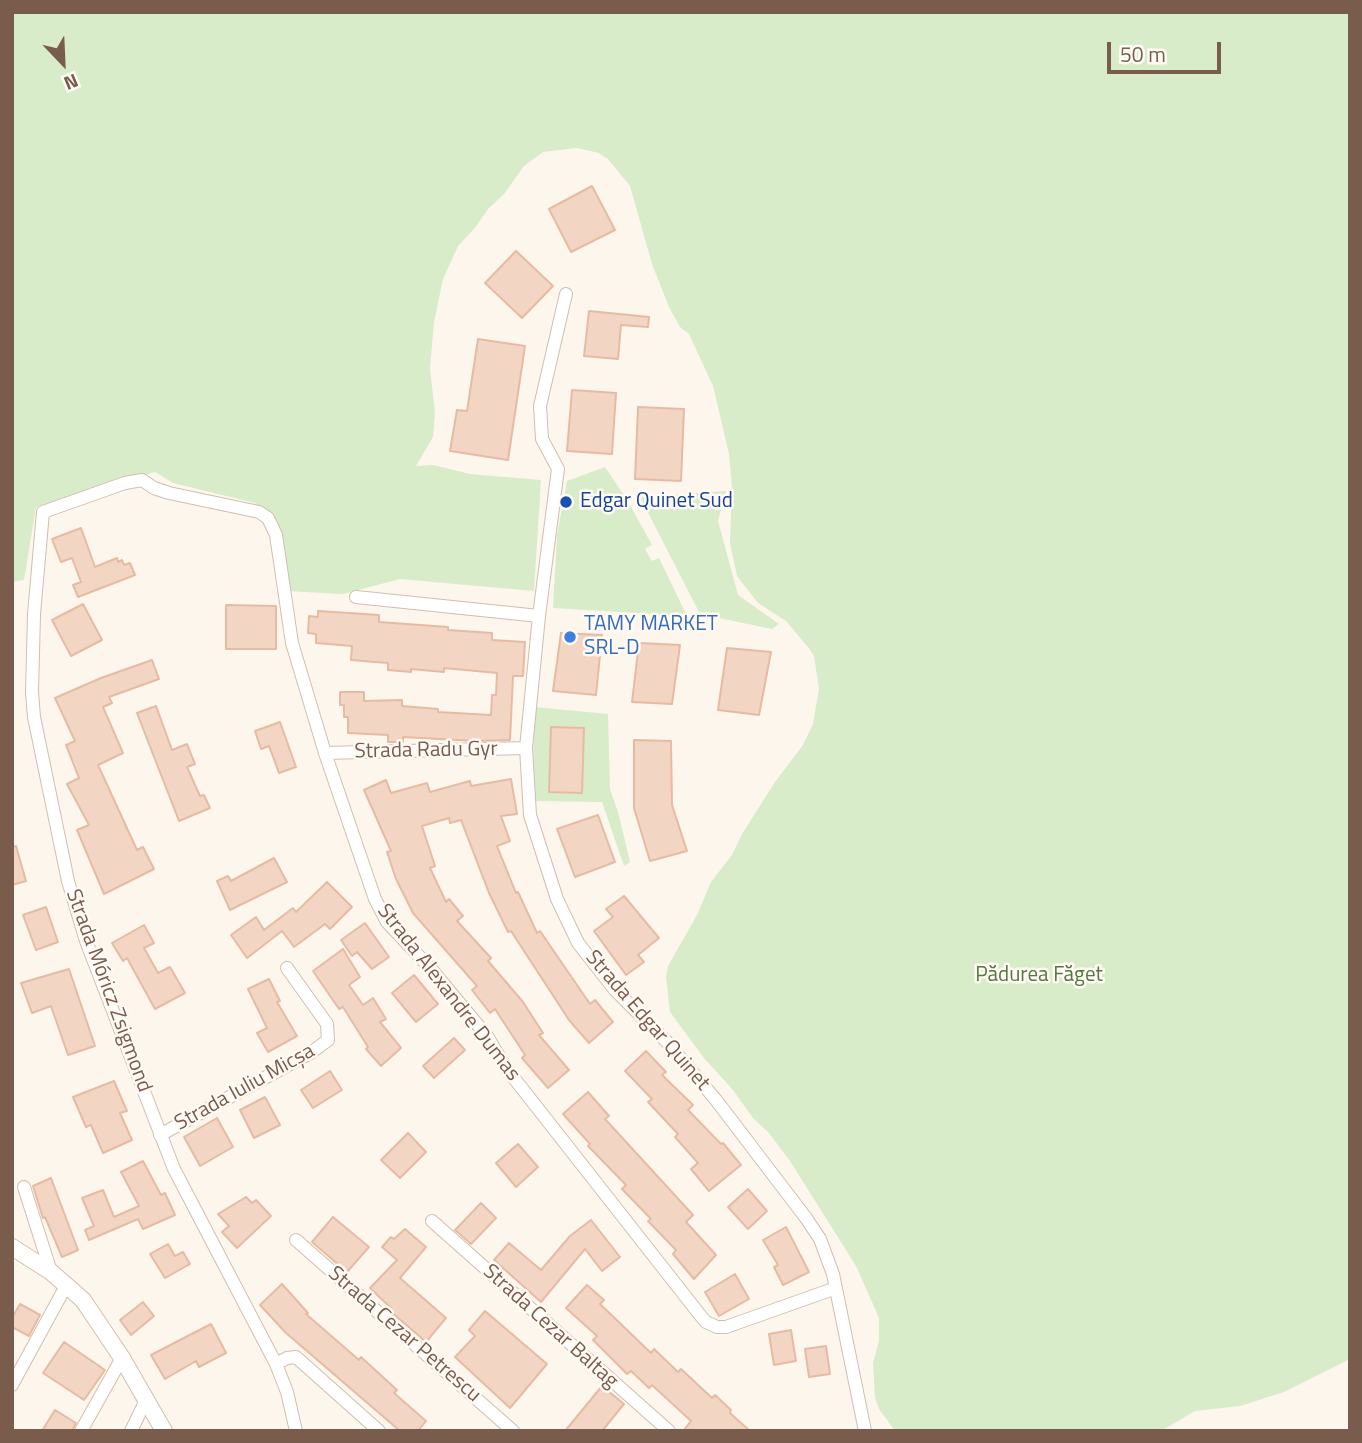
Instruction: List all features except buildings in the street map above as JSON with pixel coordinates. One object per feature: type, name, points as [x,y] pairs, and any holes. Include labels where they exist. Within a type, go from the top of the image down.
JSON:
[{"type":"street","name":"Strada Edgar Quinet","points":[[566,294],[540,406],[542,439],[558,468],[526,748],[530,815],[557,899],[578,943],[615,990],[667,1042],[716,1100],[806,1218],[828,1257],[865,1431]]},
{"type":"street","name":"Strada Alexandre Dumas","points":[[42,523],[43,512],[49,508],[114,486],[142,480],[153,488],[169,493],[259,512],[268,518],[276,535],[292,643],[325,753],[375,899],[387,922],[432,970],[487,1036],[506,1068],[706,1322],[717,1327],[726,1327],[836,1288]]},
{"type":"street","name":"Strada Móricz Zsigmond","points":[[42,523],[34,614],[34,717],[68,881],[86,941],[173,1169],[276,1364],[287,1392],[296,1431]]},
{"type":"street","points":[[356,597],[539,616]]},
{"type":"street","name":"Strada Radu Gyr","points":[[325,753],[526,748]]},
{"type":"street","name":"Strada Iuliu Micșa","points":[[160,1135],[312,1052],[328,1040],[327,1024],[287,968]]},
{"type":"street","points":[[24,1187],[51,1272]]},
{"type":"street","name":"Strada Cezar Baltag","points":[[432,1222],[669,1431]]},
{"type":"street","name":"Strada Cezar Petrescu","points":[[296,1240],[513,1431]]},
{"type":"street","points":[[12,1247],[67,1284],[94,1316],[164,1431]]},
{"type":"street","points":[[12,1385],[67,1284]]},
{"type":"street","points":[[276,1364],[296,1357],[379,1431]]},
{"type":"street","points":[[81,1431],[122,1358]]},
{"type":"street","points":[[131,1431],[146,1400]]},
{"type":"green space","name":"Pădurea Făget","points":[[12,12],[1350,12],[1350,1359],[1284,1392],[1240,1406],[1195,1411],[1161,1431],[895,1431],[879,1409],[875,1398],[873,1363],[879,1341],[879,1318],[856,1266],[790,1161],[704,1058],[670,1012],[666,977],[668,966],[697,915],[711,882],[732,855],[775,782],[803,745],[813,724],[819,689],[814,656],[808,647],[786,621],[758,603],[737,576],[730,543],[732,488],[729,454],[713,386],[689,334],[680,327],[669,307],[652,264],[630,186],[608,159],[599,153],[577,148],[543,152],[524,166],[504,194],[458,246],[443,279],[434,322],[430,368],[435,413],[433,437],[416,466],[433,465],[470,474],[541,480],[534,591],[400,579],[343,594],[287,591],[273,517],[255,503],[173,483],[155,472],[36,507],[24,580],[12,582]]},
{"type":"green space","points":[[605,467],[652,545],[645,549],[652,561],[659,558],[687,616],[553,608],[557,535],[567,481]]},
{"type":"green space","points":[[726,491],[718,521],[738,595],[779,624],[772,629],[700,614],[640,497]]},
{"type":"green space","points":[[534,707],[608,714],[610,789],[630,862],[624,866],[602,802],[533,801]]},
{"type":"place","name":"Edgar Quinet Sud","points":[[566,502]]},
{"type":"place","name":"TAMY MARKET SRL-D","points":[[570,637]]}]
